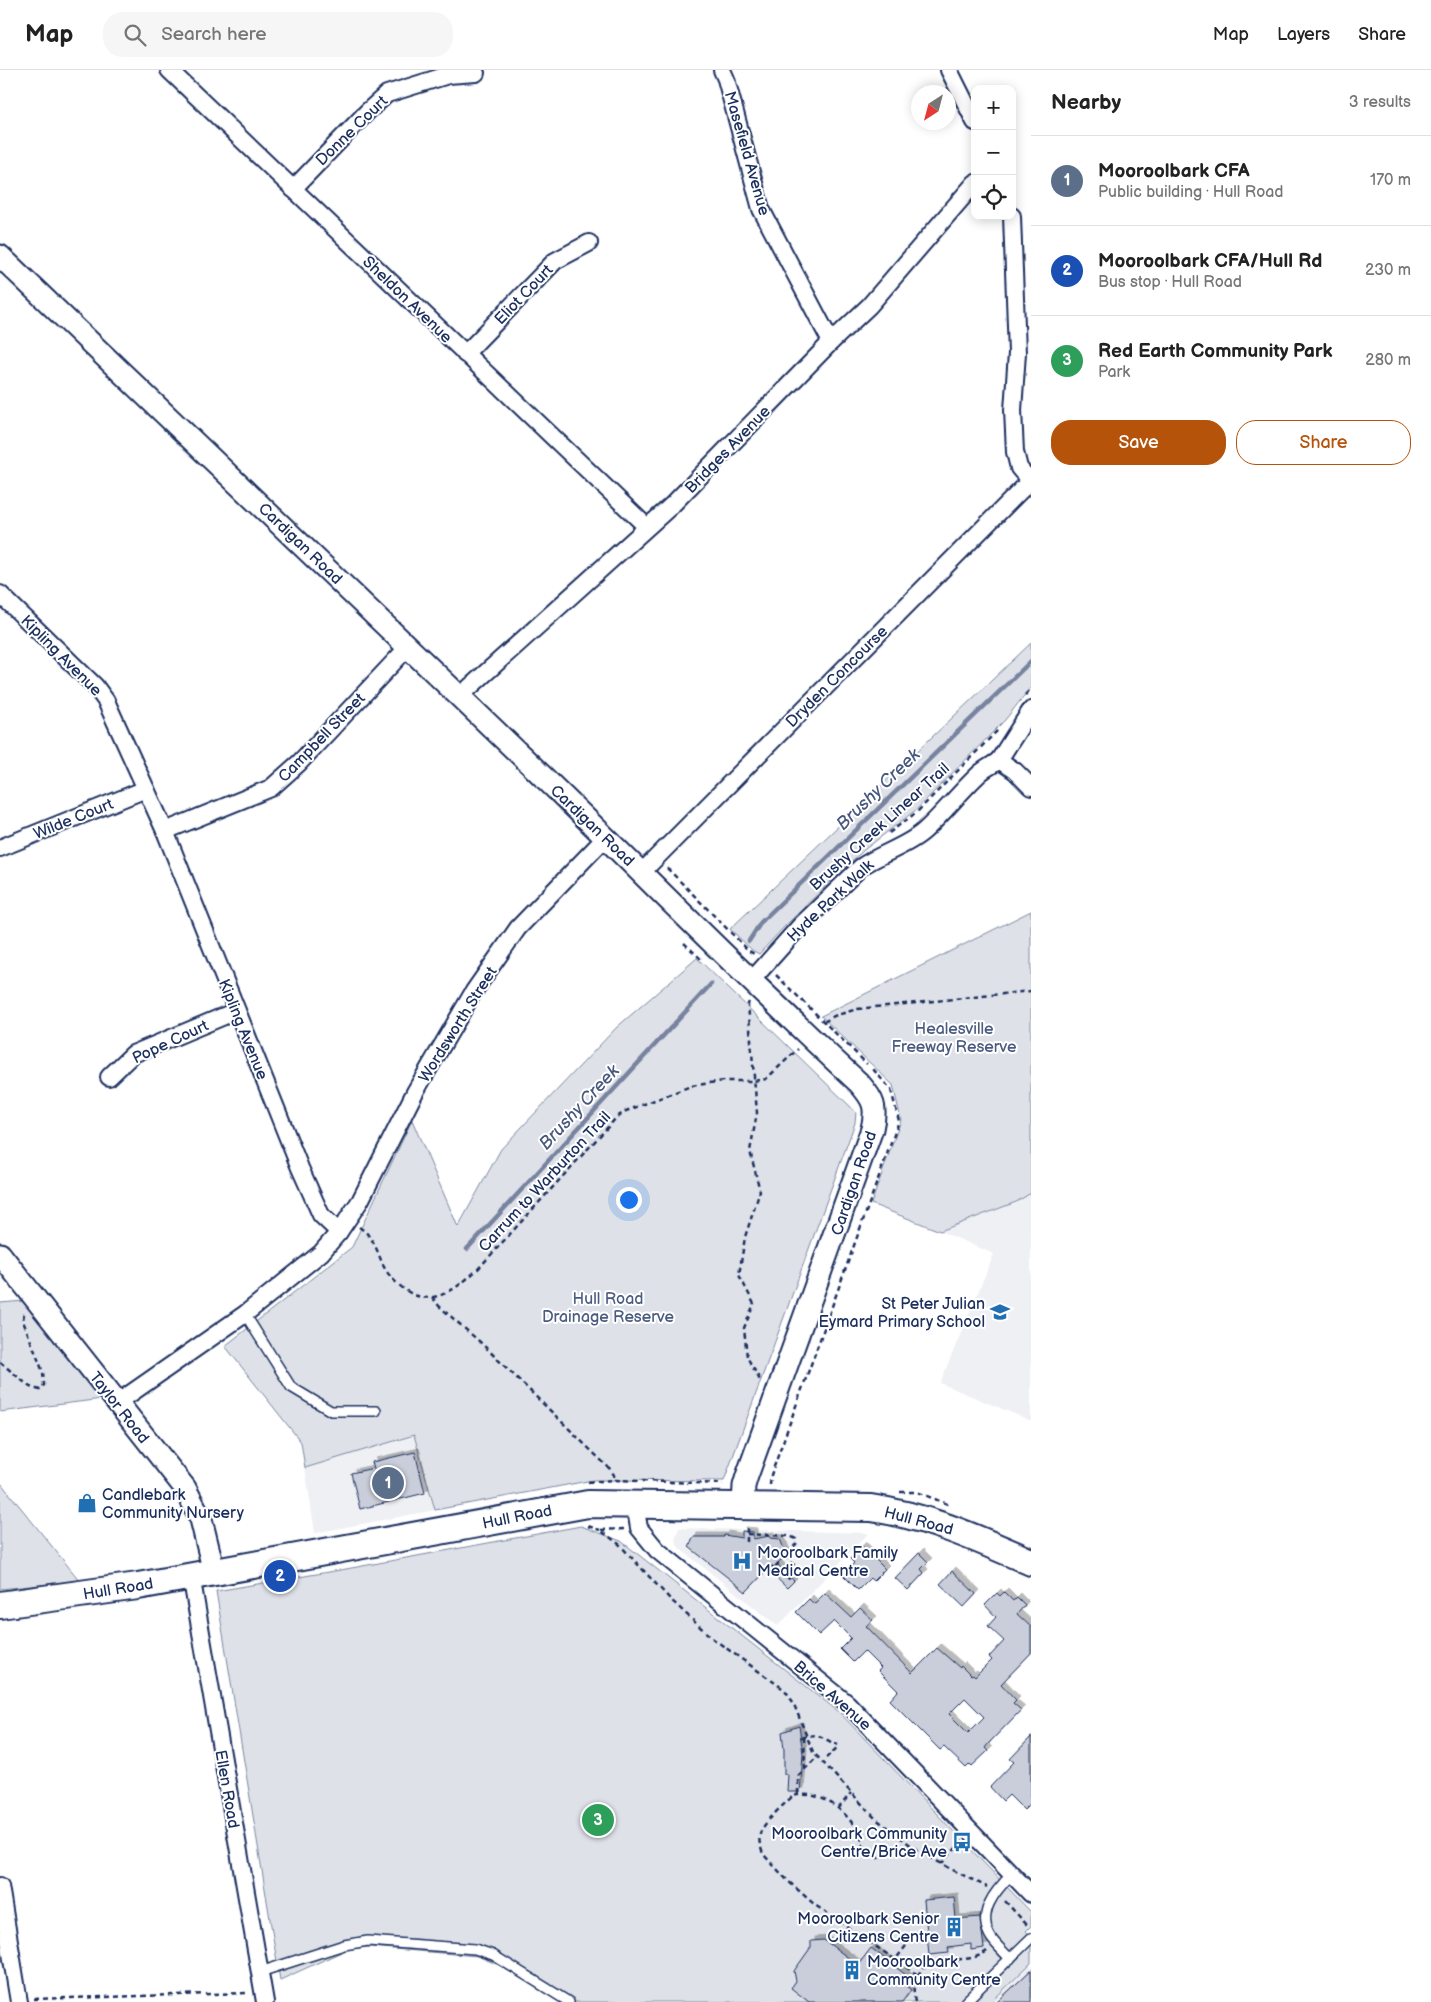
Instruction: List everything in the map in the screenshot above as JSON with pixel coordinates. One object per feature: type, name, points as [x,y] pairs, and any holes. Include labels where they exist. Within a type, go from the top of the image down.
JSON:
[{"type":"main road","name":"Hull Road","points":[[0,1605],[138,1586],[588,1504],[635,1504],[745,1517],[871,1508],[937,1523],[1031,1562]]},
{"type":"street","name":"Sheldon Avenue","points":[[169,70],[647,527]]},
{"type":"street","name":"Masefield Avenue","points":[[722,70],[760,209],[831,342]]},
{"type":"street","points":[[949,70],[971,114]]},
{"type":"street","name":"Donne Court","points":[[293,189],[368,111],[387,94],[448,75],[476,73]]},
{"type":"street","name":"Bridges Avenue","points":[[460,696],[672,505],[831,342],[869,306],[971,188]]},
{"type":"street","points":[[1012,220],[1017,353],[1013,410],[1015,452],[1019,468],[1030,481]]},
{"type":"street","name":"Eliot Court","points":[[465,354],[555,260],[589,243]]},
{"type":"street","name":"Cardigan Road","points":[[0,256],[409,646],[606,837],[649,865],[751,981],[859,1083],[871,1098],[875,1114],[872,1129],[747,1476],[744,1486],[745,1517]]},
{"type":"street","name":"Dryden Concourse","points":[[649,865],[1030,481]]},
{"type":"street","name":"Kipling Avenue","points":[[0,594],[95,686],[106,701],[165,831],[236,1011],[321,1215],[344,1226]]},
{"type":"street","name":"Campbell Street","points":[[165,831],[271,788],[299,763],[409,646]]},
{"type":"street","points":[[1028,703],[999,760],[1015,771],[1031,787]]},
{"type":"street","name":"Hyde Park Walk","points":[[751,981],[800,926],[861,867],[871,860],[914,839],[955,801],[977,776],[999,760]]},
{"type":"street","name":"Wilde Court","points":[[0,848],[146,789]]},
{"type":"street","name":"Wordsworth Street","points":[[344,1226],[360,1201],[415,1092],[474,991],[518,928],[606,837]]},
{"type":"street","name":"Pope Court","points":[[109,1077],[133,1054],[236,1011]]},
{"type":"street","points":[[116,1403],[245,1314],[321,1253],[344,1226]]},
{"type":"street","name":"Taylor Road","points":[[0,1254],[185,1488],[201,1519],[203,1574]]},
{"type":"street","name":"Brice Avenue","points":[[635,1504],[639,1528],[657,1550],[847,1703],[1031,1894]]},
{"type":"street","name":"Ellen Road","points":[[203,1574],[260,1972],[259,1999]]},
{"type":"street","points":[[0,1886],[19,2001]]},
{"type":"lane","points":[[245,1314],[290,1387],[331,1411],[376,1411]]},
{"type":"lane","points":[[1010,1959],[995,1943],[988,1930],[987,1912],[988,1905],[996,1892],[1012,1874]]},
{"type":"lane","points":[[965,2002],[1031,1938]]},
{"type":"lane","points":[[260,1972],[344,1945],[368,1941],[475,1949],[493,1955],[569,2002]]},
{"type":"path","points":[[1028,703],[1031,689]]},
{"type":"path","name":"Brushy Creek Linear Trail","points":[[887,835],[916,812],[1004,724]]},
{"type":"path","points":[[649,865],[749,952],[760,956]]},
{"type":"path","name":"Carrum to Warburton Trail","points":[[432,1297],[446,1293],[459,1286],[478,1269],[617,1118],[626,1111],[698,1084],[766,1079],[827,1019],[856,1009],[1031,991]]},
{"type":"path","points":[[748,1004],[757,1113],[750,1151],[760,1191],[745,1237],[740,1275],[754,1304],[744,1328],[747,1357],[762,1383]]},
{"type":"path","points":[[344,1226],[366,1232],[376,1245],[386,1270],[397,1284],[413,1296],[432,1297],[439,1306],[480,1342],[610,1469],[614,1475],[614,1480]]},
{"type":"path","points":[[0,1362],[30,1387],[40,1390],[44,1385],[43,1372],[23,1321],[24,1311],[30,1314]]},
{"type":"path","points":[[745,1517],[747,1542]]},
{"type":"path","points":[[613,1530],[600,1530],[619,1544],[670,1599],[700,1626],[728,1650],[785,1690],[793,1702],[804,1737],[817,1757],[887,1829],[941,1864],[996,1892],[1031,1929]]},
{"type":"path","points":[[747,1534],[793,1537],[797,1541],[773,1567],[791,1580]]},
{"type":"path","points":[[784,1556],[800,1570]]},
{"type":"path","points":[[804,1737],[820,1735],[839,1746],[826,1758]]},
{"type":"path","points":[[804,1737],[805,1770]]},
{"type":"path","points":[[798,1794],[798,1778],[817,1757]]},
{"type":"path","points":[[804,1764],[810,1764]]},
{"type":"path","points":[[838,1809],[852,1793]]},
{"type":"path","points":[[879,1859],[876,1854],[864,1847],[858,1831],[838,1809],[820,1796],[798,1794],[790,1798],[761,1830],[760,1841],[763,1854],[788,1881],[814,1905],[918,1975]]},
{"type":"path","points":[[941,1864],[962,1842]]},
{"type":"path","points":[[892,1964],[915,1934],[926,1933]]},
{"type":"path","points":[[915,2002],[914,1987],[918,1975],[926,1965],[932,1962],[976,1957],[986,1952],[995,1943]]},
{"type":"path","points":[[19,2001],[249,1993],[259,1999]]},
{"type":"shaded area","name":"St Peter Julian Eymard Primary School","points":[[1031,1193],[1031,1421],[940,1383],[994,1254],[940,1231],[1016,1202]]},
{"type":"shaded area","points":[[414,1435],[435,1510],[315,1533],[305,1468]]},
{"type":"shaded area","points":[[679,1528],[869,1533],[778,1626],[679,1548],[675,1539]]},
{"type":"shaded area","points":[[1031,1963],[1031,2002],[991,2002]]},
{"type":"green space","points":[[1031,643],[1031,687],[1005,720],[917,809],[864,850],[842,870],[759,954],[752,950],[730,929]]},
{"type":"green space","name":"Healesville Freeway Reserve","points":[[1031,911],[1031,1193],[1016,1202],[940,1231],[871,1204],[901,1120],[893,1085],[821,1016]]},
{"type":"green space","name":"Hull Road Drainage Reserve","points":[[697,958],[856,1112],[855,1123],[724,1481],[593,1480],[435,1510],[414,1435],[305,1468],[301,1442],[225,1346],[352,1247],[412,1120],[458,1227],[501,1149],[617,1027]]},
{"type":"green space","points":[[24,1301],[102,1399],[0,1412],[0,1303]]},
{"type":"green space","points":[[0,1482],[80,1581],[0,1589]]},
{"type":"green space","points":[[581,1526],[621,1541],[839,1712],[1031,1912],[1031,1926],[1026,1931],[1031,1937],[1031,1963],[991,2002],[560,2002],[499,1965],[477,1956],[369,1947],[348,1949],[280,1980],[216,1591]]},
{"type":"building","points":[[415,1452],[425,1493],[360,1509],[351,1473],[374,1468],[372,1462]]},
{"type":"building","name":"Mooroolbark Family Medical Centre","points":[[742,1531],[753,1532],[753,1539],[770,1536],[770,1538],[780,1539],[786,1554],[777,1564],[794,1581],[787,1588],[769,1571],[767,1573],[766,1571],[746,1592],[689,1547],[693,1537],[724,1537],[724,1535],[742,1538]]},
{"type":"building","points":[[862,1546],[885,1569],[873,1581],[870,1578],[858,1590],[843,1575],[854,1563],[850,1559]]},
{"type":"building","points":[[919,1553],[928,1562],[921,1569],[924,1573],[908,1590],[895,1578]]},
{"type":"building","points":[[952,1571],[976,1594],[964,1607],[940,1584]]},
{"type":"building","points":[[1004,1592],[1013,1601],[1017,1597],[1025,1605],[1017,1614],[1031,1627],[1031,1653],[1001,1684],[1016,1700],[1013,1703],[1021,1710],[988,1744],[985,1748],[988,1751],[972,1766],[970,1764],[966,1768],[944,1747],[940,1750],[890,1700],[898,1691],[878,1671],[881,1668],[864,1651],[853,1662],[840,1649],[851,1638],[834,1621],[819,1635],[796,1612],[809,1599],[814,1604],[825,1593],[851,1617],[860,1608],[873,1620],[866,1626],[912,1673],[937,1648],[960,1668],[961,1666],[971,1676],[975,1677],[992,1660],[989,1657],[1004,1641],[988,1626],[996,1617],[985,1605],[997,1593],[1000,1596]],"holes":[[[965,1698],[984,1717],[968,1733],[949,1714]]]},
{"type":"building","points":[[799,1726],[803,1754],[800,1792],[787,1792],[788,1774],[784,1774],[782,1732]]},
{"type":"building","points":[[1031,1737],[1031,1803],[1024,1810],[1009,1795],[1003,1801],[990,1787],[1014,1762],[1010,1759]]},
{"type":"building","name":"Mooroolbark Senior Citizens Centre","points":[[954,1897],[956,1919],[980,1917],[984,1948],[971,1950],[971,1944],[948,1947],[949,1953],[929,1955],[924,1900]]},
{"type":"building","name":"Mooroolbark Community Centre","points":[[824,1940],[858,1965],[871,1948],[911,1979],[906,1986],[911,1990],[902,2002],[809,2002],[791,1988],[796,1981],[794,1971],[811,1947],[811,1941]]},
{"type":"building","points":[[1031,1970],[1031,2002],[997,2002],[1015,1985]]},
{"type":"waterway","name":"Brushy Creek","points":[[749,941],[761,922],[1031,661]]},
{"type":"waterway","name":"Brushy Creek","points":[[467,1249],[711,984]]},
{"type":"place","name":"St Peter Julian Eymard Primary School","points":[[1000,1312]]},
{"type":"place","name":"Mooroolbark CFA","points":[[388,1483]]},
{"type":"place","name":"Candlebark Community Nursery","points":[[87,1503]]},
{"type":"place","name":"Mooroolbark Family Medical Centre","points":[[742,1561]]},
{"type":"place","name":"Mooroolbark CFA/Hull Rd","points":[[280,1576]]},
{"type":"place","name":"Red Earth Community Park","points":[[598,1820]]},
{"type":"place","name":"Mooroolbark Community Centre/Brice Ave","points":[[962,1842]]},
{"type":"place","name":"Mooroolbark Senior Citizens Centre","points":[[954,1927]]},
{"type":"place","name":"Mooroolbark Community Centre","points":[[852,1970]]}]
